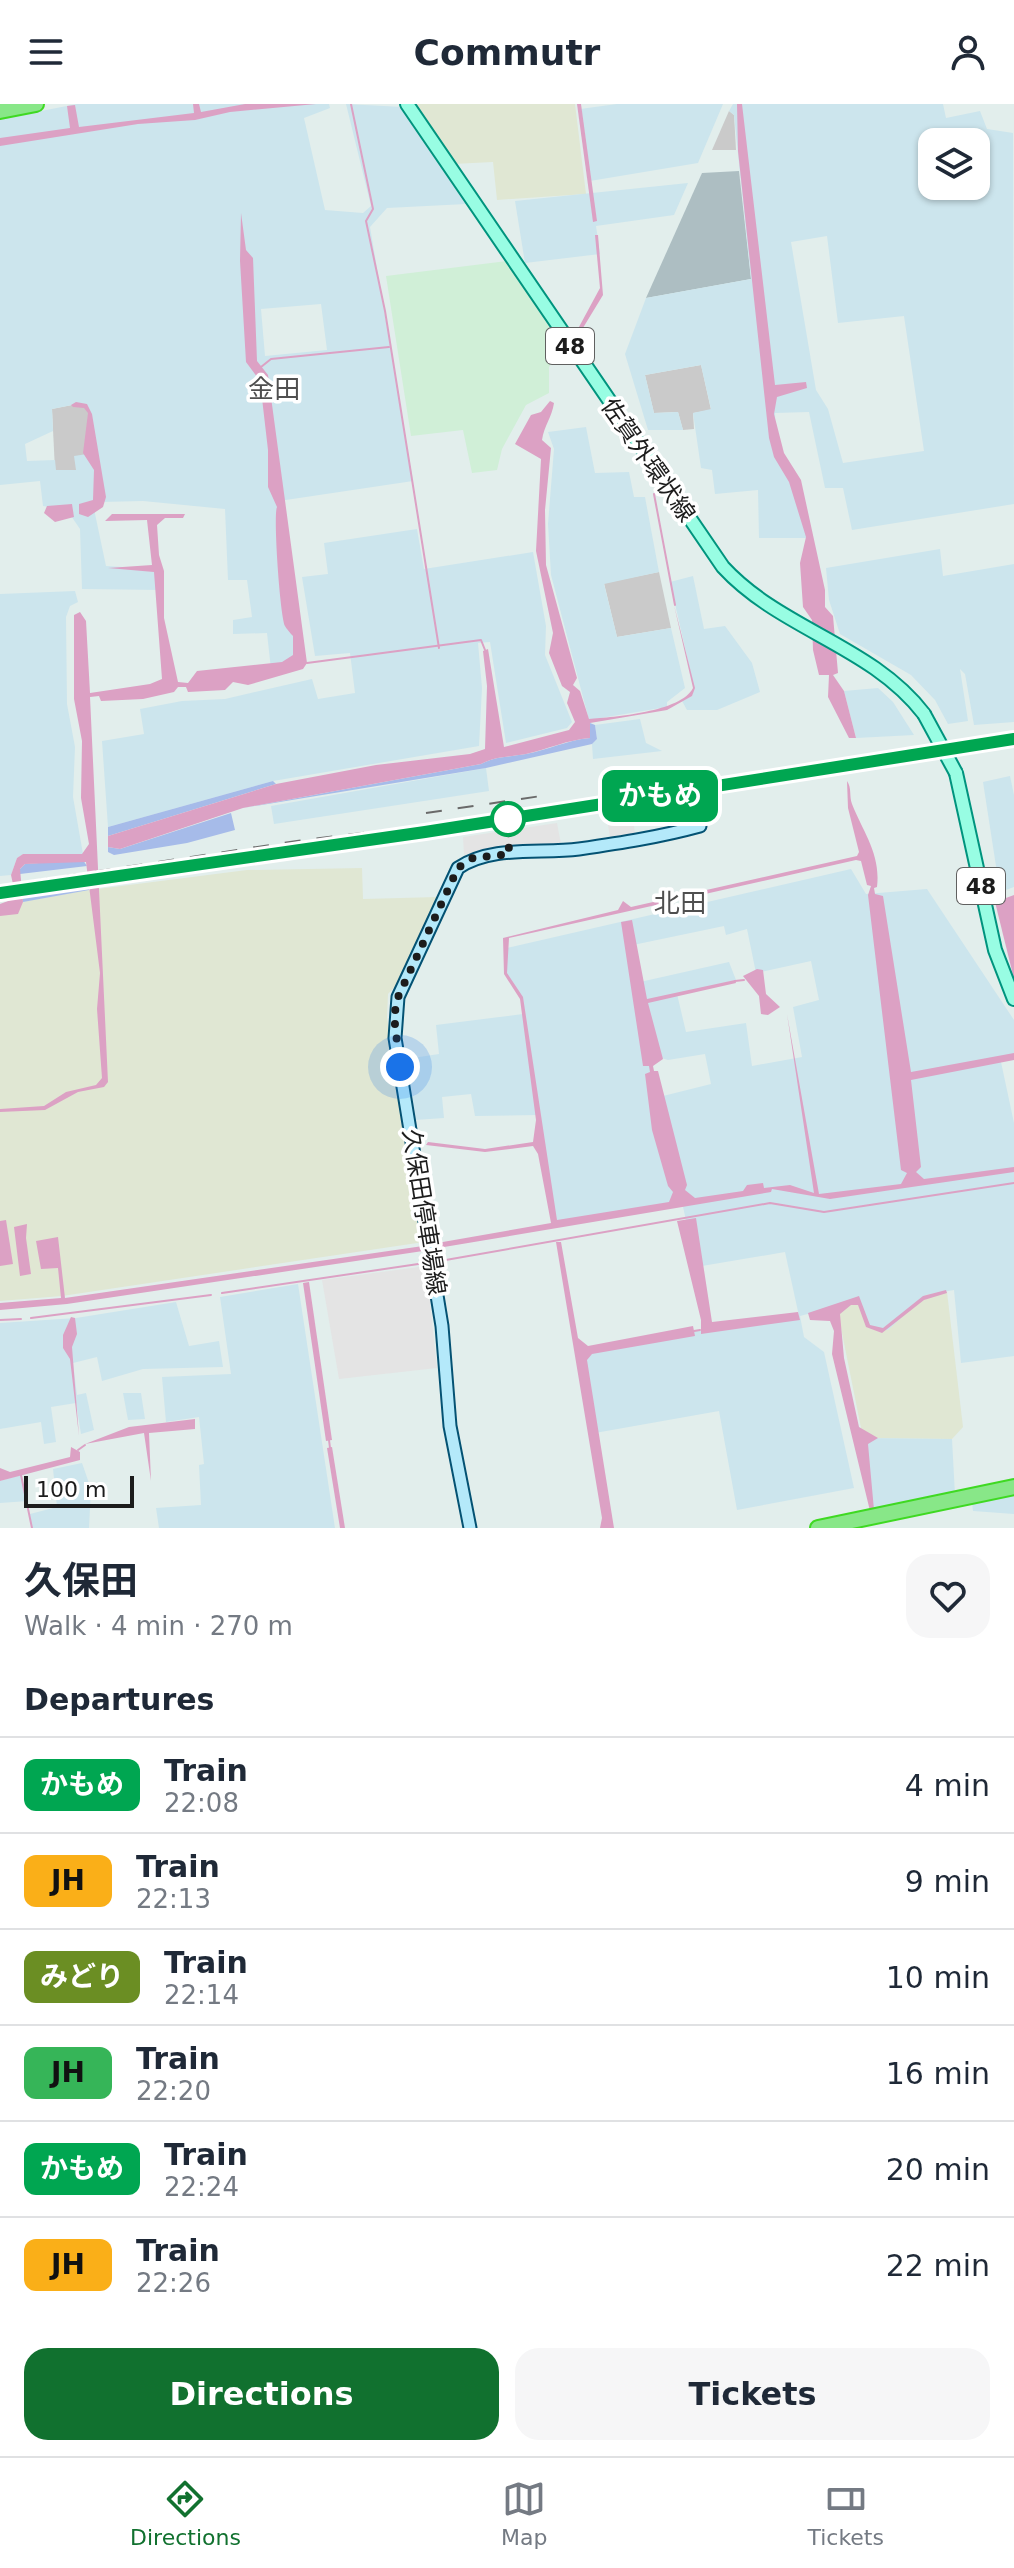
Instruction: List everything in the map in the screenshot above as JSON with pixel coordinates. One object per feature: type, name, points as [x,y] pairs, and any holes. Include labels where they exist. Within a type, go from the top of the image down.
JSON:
[{"type":"highway","points":[[0,111],[36,104]]},
{"type":"highway","points":[[818,1528],[1014,1487]]},
{"type":"main road","name":"佐賀外環状線","points":[[407,104],[723,567],[765,605],[806,630],[839,645],[894,682],[924,714],[956,773],[995,950],[1014,999]]},
{"type":"main road","name":"久保田停車場線","points":[[470,1528],[450,1426],[442,1326],[395,1038],[398,997],[458,868],[473,858],[577,849],[666,836],[700,826]]},
{"type":"shaded area","points":[[77,104],[329,104],[330,108],[304,118],[325,210],[363,213],[371,206],[346,104],[403,107],[466,204],[387,208],[370,227],[413,481],[279,501],[299,657],[271,669],[267,633],[233,634],[233,620],[252,617],[247,580],[228,580],[225,509],[143,501],[101,502],[94,509],[106,566],[157,569],[161,590],[82,589],[80,529],[67,510],[43,506],[40,481],[0,485],[0,119]],"holes":[[[321,304],[327,350],[265,356],[261,309]],[[77,404],[87,407],[91,416],[87,454],[74,456],[76,470],[56,470],[55,460],[27,461],[25,444],[53,431],[52,409]]]},
{"type":"shaded area","points":[[193,104],[199,104],[201,112],[245,104],[316,104],[138,124],[0,146],[0,138],[70,128],[67,106],[75,105],[79,127],[194,113]]},
{"type":"shaded area","points":[[413,104],[575,104],[586,194],[497,200],[493,162],[453,164]]},
{"type":"shaded area","points":[[577,104],[581,104],[597,221],[593,222]]},
{"type":"shaded area","points":[[617,104],[723,104],[698,163],[590,181],[580,109]]},
{"type":"shaded area","points":[[733,104],[943,104],[946,118],[980,111],[987,128],[918,128],[918,200],[990,200],[990,129],[1013,133],[1014,504],[852,530],[843,488],[825,488],[809,412],[775,413],[776,444],[809,538],[759,538],[758,490],[715,494],[712,470],[701,468],[693,413],[711,409],[701,365],[645,375],[654,413],[678,412],[683,430],[648,430],[625,354],[646,298],[751,279],[734,115],[729,111]],"holes":[[[827,236],[838,323],[904,316],[924,451],[843,463],[828,409],[816,390],[791,242]]]},
{"type":"shaded area","points":[[737,104],[742,104],[775,385],[806,382],[807,388],[777,397],[774,414],[784,453],[801,480],[825,590],[825,607],[833,616],[838,673],[833,675],[844,691],[856,738],[849,738],[828,697],[829,675],[819,675],[813,650],[812,620],[803,607],[800,563],[806,537],[789,482],[774,457],[769,438],[738,151]]},
{"type":"shaded area","points":[[729,111],[734,115],[736,150],[712,150]]},
{"type":"shaded area","points":[[739,171],[751,279],[646,298],[702,173]]},
{"type":"shaded area","points":[[688,183],[674,215],[596,226],[600,254],[525,263],[515,201]]},
{"type":"shaded area","points":[[241,213],[246,250],[253,258],[257,361],[268,375],[307,663],[303,669],[248,685],[233,682],[225,690],[188,692],[186,687],[178,687],[174,692],[143,699],[101,701],[99,696],[90,697],[108,1082],[104,1087],[78,1092],[45,1110],[0,1112],[0,1109],[44,1106],[66,1092],[96,1085],[102,1078],[97,1009],[100,973],[86,862],[25,864],[20,869],[23,902],[18,914],[0,916],[0,904],[16,898],[11,875],[17,858],[23,854],[82,854],[89,844],[81,798],[82,741],[74,699],[74,615],[80,612],[86,621],[90,693],[150,684],[162,679],[154,572],[108,568],[152,565],[147,520],[105,521],[112,514],[185,514],[183,518],[165,518],[157,525],[159,555],[164,571],[164,618],[178,682],[188,683],[197,671],[282,662],[293,655],[293,636],[285,626],[281,604],[276,545],[277,507],[268,487],[268,450],[260,381],[246,362],[240,261]]},
{"type":"shaded area","points":[[595,235],[598,235],[603,295],[575,341],[573,338],[600,288]]},
{"type":"shaded area","points":[[507,261],[563,349],[549,367],[549,393],[526,405],[502,449],[497,470],[472,473],[463,430],[411,436],[386,276]]},
{"type":"shaded area","points":[[701,365],[711,410],[693,413],[694,429],[683,430],[678,412],[654,413],[645,375]]},
{"type":"shaded area","points":[[550,401],[554,403],[553,408],[542,440],[551,448],[545,510],[546,565],[577,678],[573,685],[580,691],[589,719],[661,708],[675,703],[693,688],[674,605],[695,688],[692,696],[667,710],[590,723],[590,738],[481,764],[243,808],[120,849],[108,847],[108,836],[276,784],[376,765],[470,754],[485,749],[487,686],[483,651],[488,649],[504,747],[569,730],[575,722],[567,703],[570,692],[562,686],[549,653],[553,633],[536,551],[541,459],[515,444],[531,415],[541,412]]},
{"type":"shaded area","points":[[76,402],[87,404],[92,414],[106,497],[103,507],[88,517],[79,514],[79,504],[93,500],[94,470],[83,453],[88,413],[84,408],[71,405]]},
{"type":"shaded area","points":[[77,404],[86,407],[91,416],[87,454],[76,470],[55,470],[52,409]]},
{"type":"shaded area","points":[[586,427],[595,473],[629,472],[634,497],[645,497],[659,572],[604,584],[617,637],[671,628],[685,688],[667,702],[667,707],[589,720],[551,575],[548,524],[554,449],[548,432]]},
{"type":"shaded area","points":[[72,504],[74,517],[55,522],[44,513],[47,506]]},
{"type":"shaded area","points":[[417,529],[424,569],[533,552],[546,626],[545,655],[572,722],[567,728],[506,743],[490,642],[478,643],[482,688],[479,746],[273,781],[108,827],[102,741],[144,734],[140,709],[182,701],[225,699],[312,679],[318,699],[355,693],[350,653],[315,656],[302,577],[328,574],[324,543]]},
{"type":"shaded area","points":[[940,549],[943,576],[1014,564],[1014,722],[974,725],[965,674],[960,669],[968,721],[948,724],[935,700],[911,675],[840,634],[829,600],[826,568]]},
{"type":"shaded area","points":[[659,572],[671,628],[617,637],[604,583]]},
{"type":"shaded area","points":[[693,576],[704,629],[725,626],[752,663],[760,692],[717,710],[687,710],[682,701],[692,696],[694,687],[670,582]]},
{"type":"shaded area","points":[[75,591],[78,602],[70,606],[66,617],[67,704],[75,747],[73,797],[83,854],[23,854],[17,858],[11,875],[0,876],[0,594]]},
{"type":"shaded area","points":[[878,688],[893,702],[914,735],[856,738],[844,691]]},
{"type":"shaded area","points":[[640,719],[646,743],[662,751],[593,759],[592,744],[597,739],[595,725]]},
{"type":"shaded area","points":[[590,723],[595,725],[597,739],[592,744],[486,768],[243,808],[534,752],[590,738]]},
{"type":"shaded area","points":[[486,768],[489,791],[274,824],[271,806]]},
{"type":"shaded area","points":[[1010,776],[1014,795],[1014,887],[1000,892],[983,782]]},
{"type":"shaded area","points":[[273,781],[276,784],[108,836],[108,827]]},
{"type":"shaded area","points":[[847,781],[852,804],[876,864],[875,894],[883,896],[911,1072],[1014,1053],[1014,1060],[911,1080],[921,1167],[916,1172],[924,1179],[1014,1167],[1014,1172],[830,1199],[772,1189],[771,1192],[438,1248],[437,1243],[551,1223],[538,1154],[533,1146],[485,1152],[426,1145],[428,1142],[485,1149],[533,1142],[536,1120],[520,999],[504,974],[503,938],[618,910],[623,901],[631,907],[857,856],[859,852],[848,808]],"holes":[[[861,861],[867,885],[871,886],[868,895],[901,1170],[907,1173],[901,1184],[819,1194],[787,1014],[814,1193],[790,1185],[764,1188],[763,1183],[747,1185],[743,1191],[695,1198],[685,1190],[687,1185],[658,1071],[654,1071],[653,1066],[663,1059],[648,1003],[736,983],[735,980],[647,999],[632,920],[621,922],[643,1066],[649,1066],[650,1072],[645,1074],[652,1130],[668,1186],[673,1192],[669,1202],[557,1220],[523,997],[507,973],[509,938]]]},
{"type":"shaded area","points":[[632,809],[635,834],[610,837],[606,813]]},
{"type":"shaded area","points":[[231,813],[235,830],[187,843],[114,855],[108,852],[108,847],[120,849]]},
{"type":"shaded area","points":[[557,823],[561,844],[484,849],[464,855],[463,837]]},
{"type":"shaded area","points":[[83,860],[87,866],[20,874],[25,864]]},
{"type":"shaded area","points":[[362,868],[363,899],[438,897],[400,981],[388,994],[387,1018],[424,1242],[62,1296],[0,1301],[0,906],[82,891],[247,870]]},
{"type":"shaded area","points":[[851,869],[866,894],[927,889],[1014,1020],[1014,1058],[1001,1062],[1014,1123],[1014,1356],[961,1363],[954,1290],[926,1295],[888,1330],[870,1329],[858,1301],[800,1316],[804,1337],[824,1352],[854,1488],[737,1510],[719,1411],[595,1433],[582,1354],[700,1330],[799,1316],[785,1252],[696,1267],[682,1202],[555,1225],[537,1115],[475,1116],[471,1094],[442,1097],[444,1118],[415,1120],[406,1059],[439,1054],[436,1025],[523,1014],[521,998],[506,973],[507,948]],"holes":[[[724,926],[726,935],[747,929],[756,973],[811,961],[819,1000],[793,1007],[802,1057],[752,1066],[746,1023],[686,1032],[677,994],[736,980],[729,962],[640,982],[633,945]],[[705,1054],[711,1084],[659,1097],[651,1065],[658,1057],[668,1060]]]},
{"type":"shaded area","points":[[89,884],[89,890],[23,902],[22,895]]},
{"type":"shaded area","points":[[1014,895],[1014,979],[995,902]]},
{"type":"shaded area","points":[[757,969],[763,970],[766,994],[780,1007],[768,1015],[761,1014],[759,996],[743,976]]},
{"type":"shaded area","points":[[696,1218],[712,1322],[798,1312],[800,1320],[701,1334],[701,1320],[677,1221]]},
{"type":"shaded area","points":[[6,1220],[13,1264],[0,1266],[0,1221]]},
{"type":"shaded area","points":[[27,1224],[31,1274],[20,1276],[14,1227]]},
{"type":"shaded area","points":[[58,1237],[65,1298],[423,1246],[423,1251],[67,1304],[0,1310],[0,1303],[61,1298],[58,1268],[41,1269],[36,1241]]},
{"type":"shaded area","points":[[556,1242],[561,1242],[578,1338],[588,1346],[693,1326],[695,1336],[592,1354],[587,1360],[614,1528],[600,1528],[602,1518]]},
{"type":"shaded area","points":[[426,1266],[437,1368],[339,1379],[322,1280]]},
{"type":"shaded area","points":[[309,1282],[332,1440],[326,1441],[303,1283]]},
{"type":"shaded area","points":[[298,1284],[335,1528],[159,1528],[156,1508],[201,1505],[199,1465],[204,1464],[199,1417],[166,1422],[162,1377],[231,1374],[220,1297]]},
{"type":"shaded area","points":[[946,1290],[947,1293],[924,1300],[882,1333],[866,1327],[858,1305],[851,1305],[840,1314],[844,1358],[859,1427],[878,1438],[868,1444],[874,1510],[870,1511],[832,1354],[834,1331],[830,1321],[810,1320],[808,1313],[859,1296],[870,1325],[883,1328],[923,1296]]},
{"type":"shaded area","points":[[947,1292],[963,1427],[952,1439],[863,1438],[837,1308],[858,1301]]},
{"type":"shaded area","points":[[176,1302],[189,1346],[219,1341],[223,1367],[143,1369],[102,1381],[97,1357],[73,1363],[77,1395],[86,1393],[94,1430],[81,1434],[76,1403],[51,1407],[56,1442],[44,1444],[41,1422],[0,1429],[0,1323],[76,1318]]},
{"type":"shaded area","points":[[71,1317],[75,1318],[77,1334],[72,1347],[79,1436],[70,1359],[63,1348],[63,1335]]},
{"type":"shaded area","points":[[123,1393],[141,1393],[145,1419],[128,1420]]},
{"type":"shaded area","points":[[195,1419],[195,1429],[149,1433],[151,1481],[144,1433],[85,1444],[129,1427]]},
{"type":"shaded area","points":[[863,1438],[952,1439],[955,1495],[873,1512]]},
{"type":"shaded area","points":[[71,1447],[80,1452],[80,1460],[0,1481],[0,1468],[10,1472],[70,1457]]},
{"type":"shaded area","points":[[332,1447],[345,1528],[340,1528],[327,1448]]},
{"type":"shaded area","points":[[82,1463],[91,1489],[89,1528],[32,1528],[30,1514],[57,1507],[53,1469]]},
{"type":"shaded area","points":[[21,1475],[28,1501],[0,1503],[0,1481]]},
{"type":"shaded area","points":[[1014,1495],[1014,1514],[973,1511],[972,1503]]},
{"type":"waterway","points":[[351,104],[373,209],[366,221],[385,311],[439,648]]},
{"type":"waterway","points":[[261,367],[271,359],[389,347]]},
{"type":"waterway","points":[[654,494],[675,605]]},
{"type":"waterway","points":[[307,663],[481,640],[485,650]]},
{"type":"waterway","points":[[735,981],[744,980]]},
{"type":"waterway","points":[[440,1261],[770,1203],[824,1212],[1014,1183]]},
{"type":"waterway","points":[[222,1293],[425,1263]]},
{"type":"waterway","points":[[31,1318],[211,1295]]},
{"type":"waterway","points":[[0,1320],[21,1319]]},
{"type":"waterway","points":[[694,1331],[700,1330]]},
{"type":"waterway","points":[[329,1440],[330,1448]]},
{"type":"waterway","points":[[78,1450],[85,1445]]},
{"type":"waterway","points":[[21,1475],[32,1528]]},
{"type":"railway","points":[[0,886],[303,840],[422,826],[1014,732]]},
{"type":"railway","points":[[426,813],[541,796]]},
{"type":"train","name":"かもめ","points":[[0,893],[106,875],[425,832],[1014,739]]},
{"type":"district","name":"金田","points":[[274,389]]},
{"type":"district","name":"北田","points":[[680,903]]},
{"type":"route","points":[[400,1067],[394,1016],[398,997],[458,868],[473,858],[509,854],[508,819]]}]
